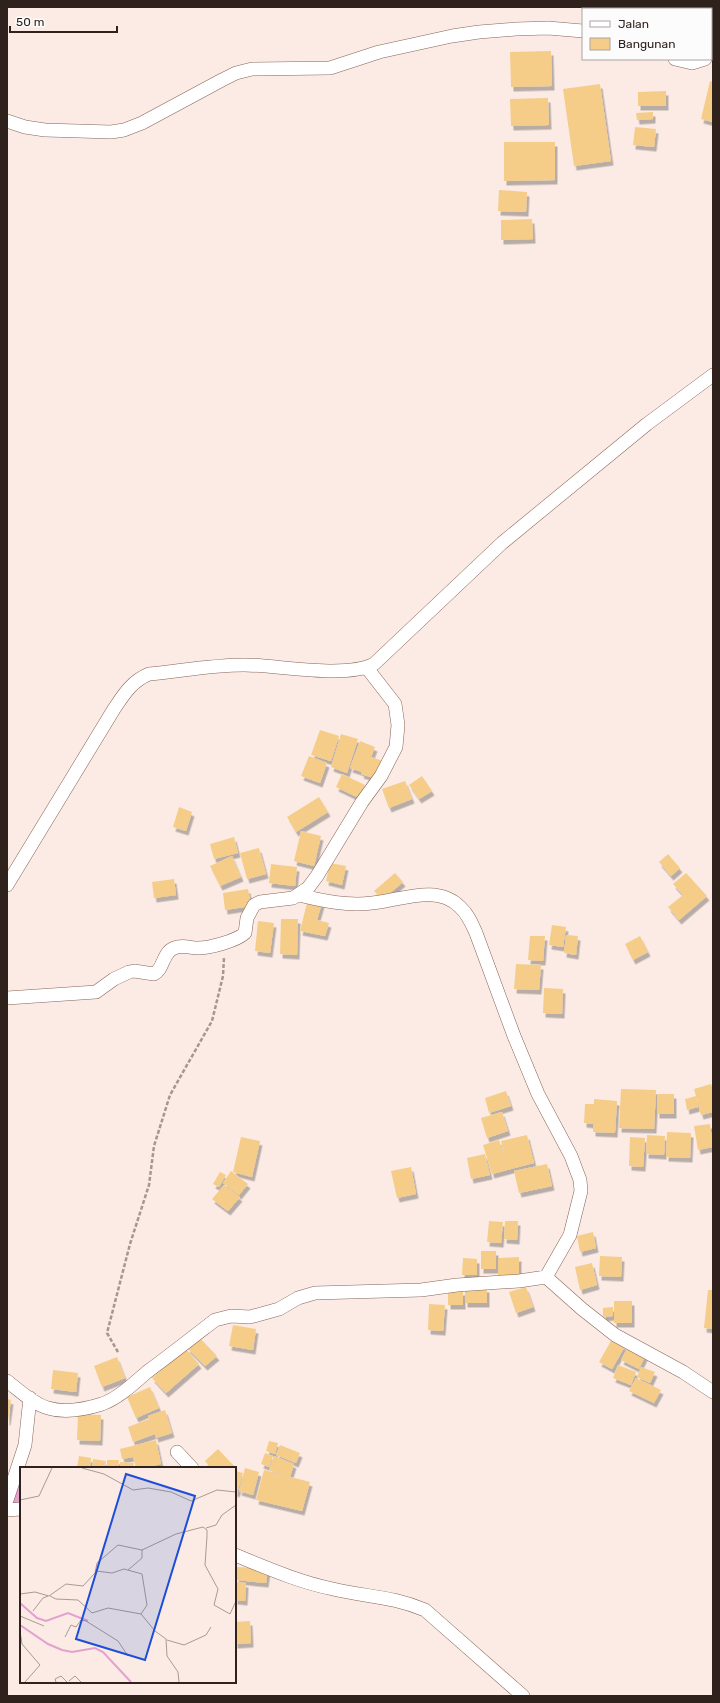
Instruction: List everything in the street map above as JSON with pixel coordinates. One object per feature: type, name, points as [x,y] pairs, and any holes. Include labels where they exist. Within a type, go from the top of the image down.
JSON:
[{"type":"street","points":[[7,121],[25,127],[45,130],[111,132],[124,130],[142,123],[222,80],[252,69],[330,68],[379,52],[452,36],[479,32],[516,28],[548,28],[582,31]]},
{"type":"street","points":[[679,60],[692,63],[702,60]]},
{"type":"street","points":[[7,885],[114,709],[128,688],[139,678],[149,674],[242,665],[330,671],[367,668],[381,659],[468,573],[548,503],[647,424],[713,375]]},
{"type":"street","points":[[7,998],[96,992],[114,979],[129,972],[156,973],[167,953],[175,947],[182,946],[201,948],[241,936],[244,933],[247,918],[254,905],[260,902],[283,900],[299,895],[308,888],[317,876],[362,802],[381,776],[396,747],[398,724],[395,704],[367,668]]},
{"type":"street","points":[[299,895],[324,902],[370,904],[404,897],[428,895],[440,896],[460,906],[468,917],[476,933],[514,1036],[538,1094],[571,1156],[580,1180],[581,1191],[570,1235],[546,1277]]},
{"type":"street","points":[[546,1277],[582,1309],[615,1335],[683,1372],[713,1392]]},
{"type":"street","points":[[7,1381],[46,1408],[61,1410],[76,1409],[103,1404],[137,1381],[215,1320],[231,1316],[250,1317],[279,1309],[298,1298],[315,1293],[421,1290],[457,1285],[519,1281],[546,1277]]},
{"type":"street","points":[[8,1496],[25,1445],[30,1398]]},
{"type":"street","points":[[177,1452],[191,1467]]},
{"type":"street","points":[[7,1510],[20,1509]]},
{"type":"street","points":[[236,1555],[297,1580],[333,1589],[390,1598],[407,1602],[425,1610],[524,1696]]},
{"type":"path","points":[[118,1352],[107,1333],[130,1244],[149,1185],[154,1146],[170,1095],[212,1021],[224,976],[225,942]]},
{"type":"building","points":[[551,51],[552,86],[511,87],[510,52]]},
{"type":"building","points":[[710,81],[713,82],[713,122],[701,119]]},
{"type":"building","points":[[600,84],[611,161],[574,166],[563,89]]},
{"type":"building","points":[[666,91],[666,106],[638,106],[638,92]]},
{"type":"building","points":[[548,98],[549,125],[511,126],[510,99]]},
{"type":"building","points":[[653,112],[653,119],[637,120],[636,113]]},
{"type":"building","points":[[635,127],[656,129],[654,147],[633,145]]},
{"type":"building","points":[[504,142],[555,142],[555,180],[504,181]]},
{"type":"building","points":[[499,190],[527,192],[526,212],[498,211]]},
{"type":"building","points":[[532,219],[533,239],[501,240],[501,220]]},
{"type":"building","points":[[320,730],[339,736],[331,761],[311,755]]},
{"type":"building","points":[[341,734],[358,739],[347,773],[331,767]]},
{"type":"building","points":[[360,741],[375,747],[371,757],[383,761],[377,779],[361,774],[362,772],[350,768]]},
{"type":"building","points":[[309,756],[327,763],[320,783],[301,776]]},
{"type":"building","points":[[342,774],[365,785],[359,798],[336,787]]},
{"type":"building","points":[[422,776],[432,791],[419,799],[409,785]]},
{"type":"building","points":[[405,781],[412,799],[389,808],[382,789]]},
{"type":"building","points":[[319,797],[328,812],[296,832],[287,817]]},
{"type":"building","points":[[179,807],[192,812],[186,831],[173,827]]},
{"type":"building","points":[[301,831],[321,836],[314,866],[294,861]]},
{"type":"building","points":[[234,837],[238,853],[214,859],[210,844]]},
{"type":"building","points":[[259,848],[266,874],[247,879],[240,853]]},
{"type":"building","points":[[668,854],[680,868],[671,876],[659,862]]},
{"type":"building","points":[[232,856],[241,877],[220,886],[210,866]]},
{"type":"building","points":[[330,863],[346,866],[342,885],[326,881]]},
{"type":"building","points":[[271,864],[297,867],[295,886],[269,883]]},
{"type":"building","points":[[395,873],[403,882],[382,900],[374,891]]},
{"type":"building","points":[[686,873],[707,896],[679,920],[668,907],[683,895],[673,884]]},
{"type":"building","points":[[174,879],[176,895],[154,898],[152,882]]},
{"type":"building","points":[[248,889],[251,906],[225,910],[223,893]]},
{"type":"building","points":[[308,899],[322,903],[317,920],[329,923],[325,936],[300,931]]},
{"type":"building","points":[[281,919],[298,919],[297,955],[280,954]]},
{"type":"building","points":[[258,921],[274,923],[270,953],[255,951]]},
{"type":"building","points":[[552,925],[566,927],[563,947],[549,945]]},
{"type":"building","points":[[566,935],[578,936],[576,955],[564,953]]},
{"type":"building","points":[[530,936],[545,936],[543,961],[528,960]]},
{"type":"building","points":[[640,936],[648,952],[633,960],[625,944]]},
{"type":"building","points":[[516,964],[541,965],[539,990],[514,989]]},
{"type":"building","points":[[544,988],[563,989],[562,1014],[543,1013]]},
{"type":"building","points":[[711,1084],[713,1090],[713,1112],[701,1115],[694,1089]]},
{"type":"building","points":[[621,1089],[656,1090],[654,1129],[619,1128]]},
{"type":"building","points":[[506,1091],[511,1106],[489,1113],[485,1098]]},
{"type":"building","points":[[657,1094],[674,1094],[674,1114],[657,1114]]},
{"type":"building","points":[[696,1096],[698,1107],[687,1110],[685,1099]]},
{"type":"building","points":[[594,1099],[617,1101],[615,1133],[593,1132],[593,1124],[584,1123],[585,1104],[594,1104]]},
{"type":"building","points":[[502,1112],[508,1131],[487,1138],[481,1118]]},
{"type":"building","points":[[710,1124],[713,1147],[698,1150],[694,1126]]},
{"type":"building","points":[[667,1132],[691,1133],[690,1158],[666,1157]]},
{"type":"building","points":[[527,1135],[534,1163],[492,1174],[483,1145],[499,1140],[506,1163],[501,1141]]},
{"type":"building","points":[[647,1135],[665,1136],[664,1155],[646,1154]]},
{"type":"building","points":[[241,1137],[260,1141],[252,1177],[233,1172]]},
{"type":"building","points":[[630,1137],[645,1138],[643,1167],[629,1166]]},
{"type":"building","points":[[485,1154],[490,1175],[471,1179],[467,1158]]},
{"type":"building","points":[[547,1164],[552,1186],[519,1193],[514,1171]]},
{"type":"building","points":[[411,1167],[416,1194],[397,1198],[391,1171]]},
{"type":"building","points":[[231,1171],[248,1184],[239,1195],[223,1183]]},
{"type":"building","points":[[220,1172],[226,1175],[219,1187],[213,1184]]},
{"type":"building","points":[[224,1185],[240,1197],[228,1211],[212,1199]]},
{"type":"building","points":[[489,1221],[503,1222],[501,1243],[487,1242]]},
{"type":"building","points":[[505,1221],[518,1221],[517,1240],[504,1239]]},
{"type":"building","points":[[593,1232],[596,1248],[580,1252],[577,1236]]},
{"type":"building","points":[[481,1251],[496,1251],[496,1269],[481,1269]]},
{"type":"building","points":[[600,1256],[622,1257],[621,1277],[599,1276]]},
{"type":"building","points":[[519,1257],[519,1276],[498,1276],[498,1258]]},
{"type":"building","points":[[463,1258],[477,1259],[477,1275],[462,1275]]},
{"type":"building","points":[[592,1263],[597,1285],[580,1290],[575,1267]]},
{"type":"building","points":[[526,1287],[533,1307],[516,1313],[509,1292]]},
{"type":"building","points":[[465,1288],[487,1288],[487,1303],[465,1303]]},
{"type":"building","points":[[708,1290],[713,1290],[713,1329],[704,1328]]},
{"type":"building","points":[[448,1291],[463,1291],[463,1305],[448,1305]]},
{"type":"building","points":[[614,1301],[632,1301],[632,1323],[614,1323]]},
{"type":"building","points":[[429,1304],[445,1305],[443,1331],[428,1330]]},
{"type":"building","points":[[613,1307],[613,1316],[603,1317],[603,1308]]},
{"type":"building","points":[[233,1325],[256,1329],[253,1350],[229,1346]]},
{"type":"building","points":[[199,1337],[217,1356],[205,1366],[187,1348]]},
{"type":"building","points":[[612,1339],[625,1346],[612,1369],[599,1362]]},
{"type":"building","points":[[628,1347],[645,1356],[639,1369],[621,1360]]},
{"type":"building","points":[[186,1349],[199,1364],[166,1393],[152,1378]]},
{"type":"building","points":[[117,1357],[125,1378],[102,1387],[94,1366]]},
{"type":"building","points":[[618,1365],[636,1372],[631,1385],[613,1378]]},
{"type":"building","points":[[641,1367],[655,1372],[650,1383],[637,1377]]},
{"type":"building","points":[[53,1370],[78,1373],[76,1392],[51,1389]]},
{"type":"building","points":[[636,1378],[661,1390],[654,1403],[629,1391]]},
{"type":"building","points":[[150,1387],[159,1408],[136,1418],[127,1397]]},
{"type":"building","points":[[7,1399],[11,1400],[8,1421],[7,1421]]},
{"type":"building","points":[[165,1410],[172,1433],[156,1438],[155,1434],[133,1442],[128,1427],[149,1419],[148,1416]]},
{"type":"building","points":[[78,1414],[101,1415],[100,1441],[77,1440]]},
{"type":"building","points":[[156,1440],[161,1464],[148,1467],[136,1467],[133,1457],[122,1459],[120,1449]]},
{"type":"building","points":[[269,1441],[278,1443],[275,1454],[266,1451]]},
{"type":"building","points":[[280,1445],[300,1453],[296,1463],[276,1455]]},
{"type":"building","points":[[218,1449],[235,1467],[210,1467],[205,1461]]},
{"type":"building","points":[[265,1453],[273,1456],[269,1467],[261,1464]]},
{"type":"building","points":[[79,1456],[91,1458],[90,1467],[77,1467]]},
{"type":"building","points":[[274,1456],[294,1464],[290,1477],[269,1470]]},
{"type":"building","points":[[93,1459],[106,1461],[105,1467],[92,1467]]},
{"type":"building","points":[[107,1460],[119,1460],[118,1467],[107,1467]]},
{"type":"building","points":[[120,1462],[134,1463],[133,1467],[120,1467]]},
{"type":"building","points":[[245,1468],[259,1472],[253,1495],[239,1491]]},
{"type":"building","points":[[264,1470],[310,1482],[302,1511],[256,1500]]},
{"type":"building","points":[[236,1471],[243,1473],[236,1492]]},
{"type":"building","points":[[237,1567],[268,1569],[266,1583],[236,1580]]},
{"type":"building","points":[[236,1582],[246,1583],[245,1601],[236,1600]]},
{"type":"building","points":[[250,1621],[251,1643],[236,1644],[236,1622]]},
{"type":"waterway","points":[[7,1495],[20,1495]]}]
